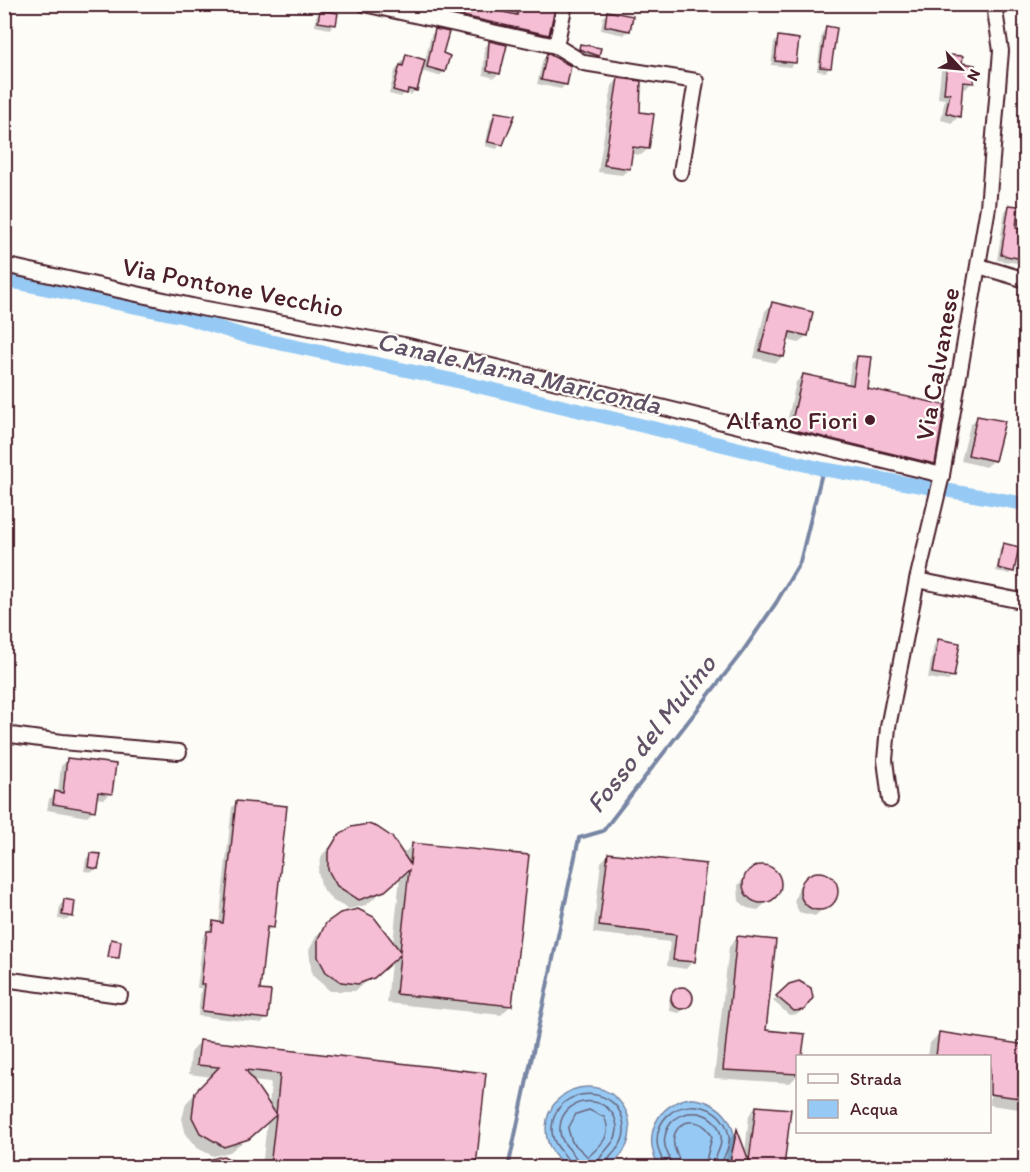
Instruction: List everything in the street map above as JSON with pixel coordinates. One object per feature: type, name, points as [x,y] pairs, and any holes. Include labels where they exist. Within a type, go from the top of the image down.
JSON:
[{"type":"street","points":[[364,4],[556,46],[584,63],[696,81],[681,172]]},
{"type":"street","points":[[556,46],[565,4]]},
{"type":"street","name":"Via Calvanese","points":[[890,800],[885,760],[888,727],[917,580],[942,477],[988,207],[1001,51],[994,4]]},
{"type":"street","name":"Via Pontone Vecchio","points":[[4,265],[201,308],[404,345],[942,477]]},
{"type":"street","points":[[979,266],[1026,280]]},
{"type":"street","points":[[917,580],[1026,602]]},
{"type":"street","points":[[4,734],[62,742],[179,752]]},
{"type":"street","points":[[4,979],[120,995]]},
{"type":"water","points":[[588,1087],[604,1090],[618,1099],[627,1113],[630,1129],[627,1145],[618,1159],[604,1168],[588,1171],[572,1168],[558,1159],[549,1145],[546,1129],[549,1113],[558,1099],[572,1090]]},
{"type":"water","points":[[684,1099],[711,1104],[721,1110],[728,1120],[733,1130],[734,1142],[726,1167],[660,1168],[652,1147],[654,1127],[665,1110]]},
{"type":"building","points":[[466,4],[517,15],[519,4],[556,4],[549,35],[463,16]]},
{"type":"building","points":[[320,10],[338,13],[336,25],[318,22]]},
{"type":"building","points":[[607,11],[633,16],[630,31],[605,26]]},
{"type":"building","points":[[826,26],[837,28],[831,68],[820,67]]},
{"type":"building","points":[[435,29],[449,32],[443,53],[450,56],[445,72],[427,67]]},
{"type":"building","points":[[778,36],[799,39],[796,63],[775,61]]},
{"type":"building","points":[[489,41],[507,45],[500,74],[487,71]]},
{"type":"building","points":[[580,44],[601,48],[599,56],[579,49]]},
{"type":"building","points":[[547,53],[571,66],[567,85],[541,80]]},
{"type":"building","points":[[406,54],[425,60],[417,91],[408,89],[407,94],[393,90],[400,65],[403,66]]},
{"type":"building","points":[[948,55],[963,56],[962,63],[975,65],[974,83],[963,82],[960,117],[946,113],[950,93],[944,93]]},
{"type":"building","points":[[618,78],[641,81],[640,112],[654,114],[649,149],[633,147],[630,169],[604,165]]},
{"type":"building","points":[[495,112],[515,115],[503,145],[488,142]]},
{"type":"building","points":[[1009,205],[1018,206],[1016,228],[1026,229],[1023,259],[1001,255]]},
{"type":"building","points":[[772,302],[813,312],[808,336],[790,332],[784,357],[760,351]]},
{"type":"building","name":"Alfano Fiori","points":[[857,356],[871,357],[867,388],[945,405],[935,464],[790,429],[803,374],[853,385]]},
{"type":"building","points":[[977,416],[1005,421],[995,461],[968,455]]},
{"type":"building","points":[[1003,543],[1019,547],[1014,572],[998,568]]},
{"type":"building","points":[[938,639],[960,643],[954,677],[932,673]]},
{"type":"building","points":[[67,758],[116,764],[112,794],[98,792],[95,811],[53,804],[55,791],[63,793]]},
{"type":"building","points":[[236,801],[287,806],[274,928],[267,927],[260,990],[271,991],[268,1019],[202,1011],[205,984],[201,984],[207,931],[212,931],[213,921],[223,923]]},
{"type":"building","points":[[368,824],[392,837],[410,864],[412,843],[529,855],[512,1006],[396,994],[400,955],[374,978],[358,984],[341,982],[326,972],[318,957],[318,939],[326,923],[340,913],[358,909],[374,917],[400,951],[409,870],[385,891],[359,900],[337,886],[328,870],[328,852],[337,837],[351,827]]},
{"type":"building","points":[[90,853],[101,854],[98,869],[88,867]]},
{"type":"building","points":[[608,853],[706,864],[695,962],[673,960],[676,935],[599,926]]},
{"type":"building","points":[[762,865],[776,870],[781,884],[776,898],[762,903],[748,898],[743,884],[748,870]]},
{"type":"building","points":[[819,872],[833,877],[838,891],[833,905],[819,910],[805,905],[800,891],[805,877]]},
{"type":"building","points":[[64,899],[75,901],[73,917],[62,915]]},
{"type":"building","points":[[737,936],[776,940],[766,1030],[805,1034],[802,1055],[796,1055],[796,1074],[723,1070]]},
{"type":"building","points":[[111,939],[121,941],[119,958],[108,957]]},
{"type":"building","points":[[799,981],[811,988],[813,998],[804,1010],[794,1011],[776,996],[789,984]]},
{"type":"building","points":[[682,987],[690,990],[693,998],[690,1006],[682,1009],[674,1006],[671,998],[674,990]]},
{"type":"building","points":[[939,1032],[1026,1045],[1026,1099],[991,1094],[991,1055],[936,1055]]},
{"type":"building","points":[[200,1040],[486,1073],[476,1167],[270,1167],[276,1115],[249,1139],[224,1147],[200,1133],[192,1117],[195,1092],[219,1067],[197,1065]],"holes":[[[246,1070],[280,1074],[276,1114]]]},
{"type":"building","points":[[756,1106],[791,1109],[784,1167],[730,1162],[737,1129],[749,1161]]},
{"type":"building","points":[[223,1156],[245,1167],[194,1167],[193,1164]]},
{"type":"waterway","name":"Canale Marna Mariconda","points":[[4,280],[185,317],[245,336],[448,379],[823,469],[1026,504]]},
{"type":"waterway","name":"Fosso del Mulino","points":[[508,1168],[579,838],[603,831],[743,651],[776,603],[800,562],[823,469]]},
{"type":"place","name":"Alfano Fiori","points":[[870,420]]}]
